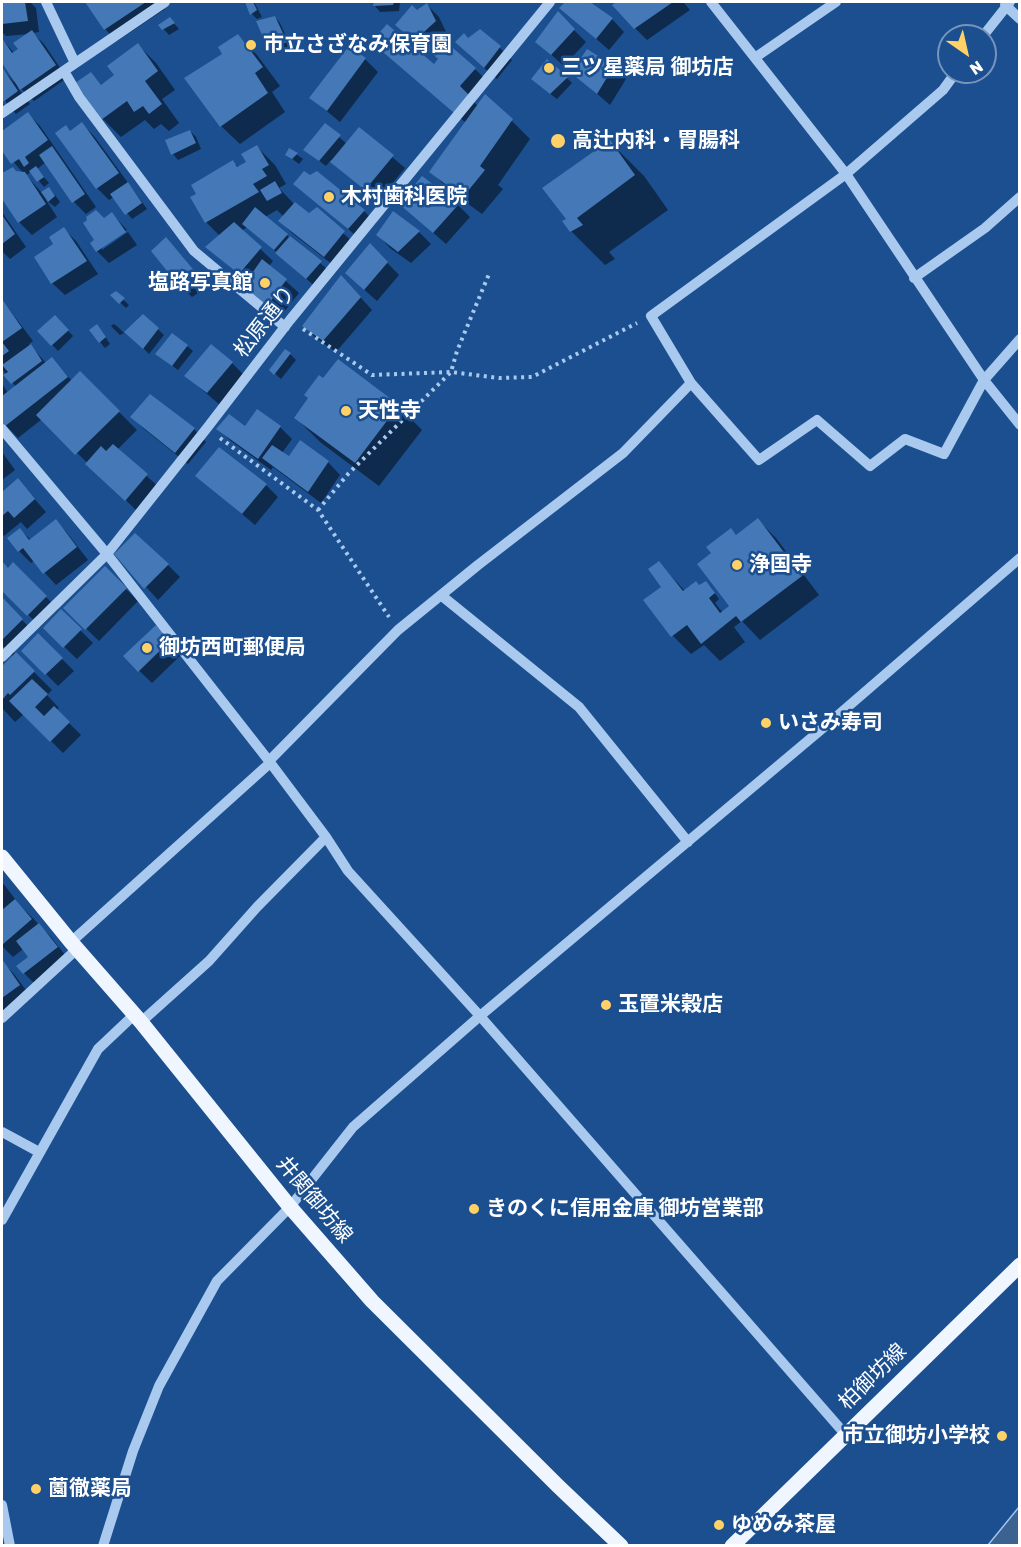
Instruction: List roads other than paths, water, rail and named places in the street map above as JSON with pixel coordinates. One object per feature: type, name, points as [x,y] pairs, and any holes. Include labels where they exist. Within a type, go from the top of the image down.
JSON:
[{"type":"main road","name":"井関御坊線","points":[[2,857],[138,1018],[290,1208],[372,1301],[558,1486],[621,1545]]},
{"type":"main road","name":"柏御坊線","points":[[732,1545],[1020,1265]]},
{"type":"street","points":[[46,2],[60,26],[75,63]]},
{"type":"street","points":[[2,113],[165,2]]},
{"type":"street","name":"松原通り","points":[[2,657],[107,554],[287,324],[550,2]]},
{"type":"street","points":[[711,2],[846,174],[984,380],[1020,425]]},
{"type":"street","points":[[756,57],[836,2]]},
{"type":"street","points":[[992,24],[1007,3],[1020,19]]},
{"type":"street","points":[[64,71],[80,97],[194,251],[287,324]]},
{"type":"street","points":[[947,84],[846,174],[651,316],[691,383],[759,460],[817,420],[870,465],[906,439],[944,454],[984,380],[1020,339]]},
{"type":"street","points":[[914,278],[986,228],[1020,197]]},
{"type":"street","points":[[2,1018],[74,945],[269,762],[398,630],[623,453],[691,383]]},
{"type":"street","points":[[2,429],[107,554],[269,762],[326,837],[348,871],[480,1016],[845,1434]]},
{"type":"street","points":[[103,1545],[133,1451],[159,1386],[217,1281],[290,1208],[353,1128],[480,1016],[829,723],[1020,558]]},
{"type":"street","points":[[442,596],[579,707],[688,842]]},
{"type":"street","points":[[2,1220],[98,1049],[209,962],[257,907],[326,837]]},
{"type":"street","points":[[2,1132],[39,1152]]},
{"type":"street","points":[[2,1505],[10,1545]]},
{"type":"water","points":[[1019,1507],[1019,1545],[988,1545]]},
{"type":"place","name":"市立さざなみ保育園","points":[[251,45]]},
{"type":"place","name":"三ツ星薬局 御坊店","points":[[549,68]]},
{"type":"place","name":"高辻内科・胃腸科","points":[[558,141]]},
{"type":"place","name":"木村歯科医院","points":[[329,197]]},
{"type":"place","name":"塩路写真館","points":[[265,283]]},
{"type":"place","name":"天性寺","points":[[346,411]]},
{"type":"place","name":"浄国寺","points":[[737,565]]},
{"type":"place","name":"御坊西町郵便局","points":[[147,648]]},
{"type":"place","name":"いさみ寿司","points":[[766,723]]},
{"type":"place","name":"玉置米穀店","points":[[606,1005]]},
{"type":"place","name":"きのくに信用金庫 御坊営業部","points":[[474,1209]]},
{"type":"place","name":"市立御坊小学校","points":[[1002,1436]]},
{"type":"place","name":"薗徹薬局","points":[[36,1489]]},
{"type":"place","name":"ゆめみ茶屋","points":[[719,1525]]}]
